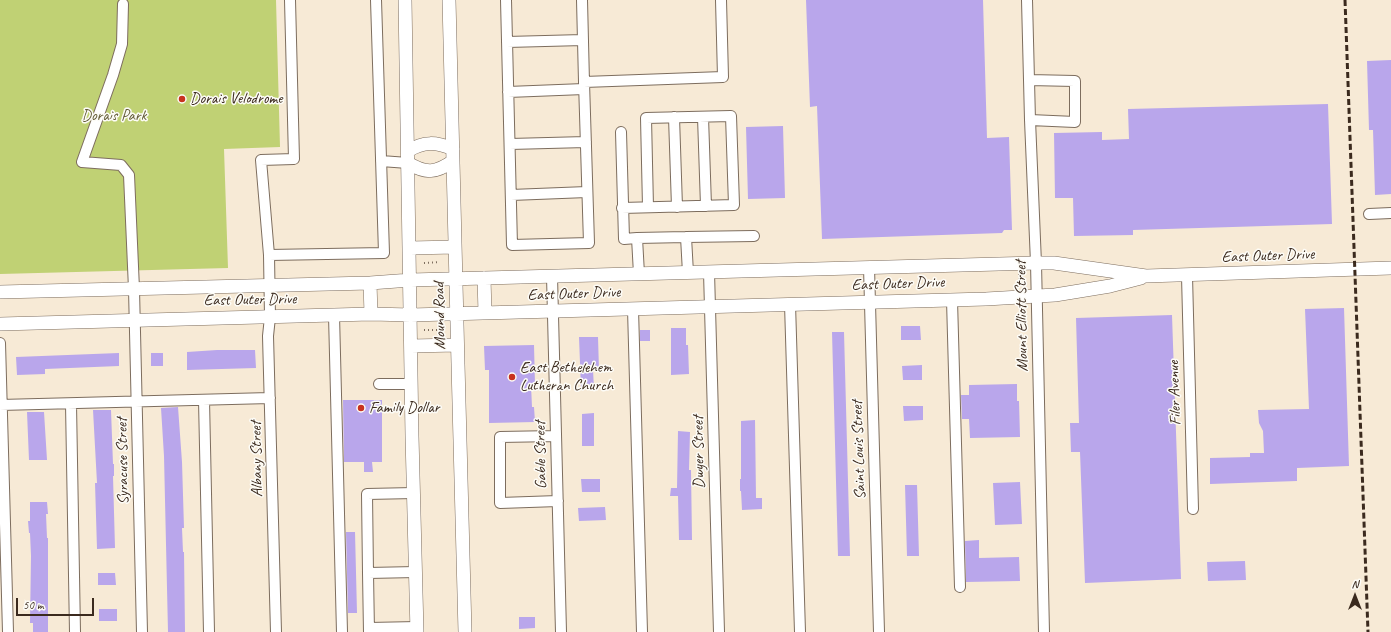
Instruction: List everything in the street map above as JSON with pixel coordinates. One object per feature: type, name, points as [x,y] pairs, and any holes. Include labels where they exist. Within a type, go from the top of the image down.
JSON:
[{"type":"main road","name":"Mound Road","points":[[405,0],[417,629]]},
{"type":"main road","name":"Mound Road","points":[[449,0],[465,632]]},
{"type":"main road","points":[[430,143],[438,143],[453,155],[443,169],[430,171],[419,169],[408,157],[415,147],[430,143]]},
{"type":"main road","points":[[410,248],[456,247]]},
{"type":"main road","name":"East Outer Drive","points":[[0,292],[269,286],[370,283],[411,280],[1036,263],[1054,263],[1146,276],[1187,276],[1391,268]]},
{"type":"main road","name":"East Outer Drive","points":[[0,324],[371,314],[457,314],[952,300],[1055,295],[1110,286],[1146,276]]},
{"type":"main road","points":[[484,278],[485,313]]},
{"type":"main road","points":[[370,283],[371,314]]},
{"type":"main road","points":[[411,346],[457,345]]},
{"type":"street","name":"Albany Street","points":[[276,632],[268,336],[270,317],[269,255],[261,160],[294,159],[290,0]]},
{"type":"street","points":[[269,255],[384,253],[376,0]]},
{"type":"street","points":[[506,0],[512,245],[589,243],[582,0]]},
{"type":"street","points":[[508,92],[584,85],[723,77],[721,0]]},
{"type":"street","name":"Mount Elliott Street","points":[[1027,0],[1037,296],[1044,632]]},
{"type":"street","name":"Syracuse Street","points":[[123,4],[122,44],[113,75],[82,162],[121,165],[129,175],[135,320],[142,632]]},
{"type":"street","points":[[507,42],[583,40]]},
{"type":"street","points":[[1029,80],[1078,80],[1079,122],[1030,120]]},
{"type":"street","points":[[622,208],[734,205],[732,116],[646,118],[648,207]]},
{"type":"street","points":[[674,117],[678,207]]},
{"type":"street","points":[[703,117],[706,206]]},
{"type":"street","points":[[621,132],[624,239],[754,236]]},
{"type":"street","points":[[510,144],[586,142]]},
{"type":"street","points":[[381,161],[408,157]]},
{"type":"street","points":[[511,195],[587,192]]},
{"type":"street","points":[[1369,214],[1391,213]]},
{"type":"street","points":[[686,237],[688,273]]},
{"type":"street","points":[[637,238],[638,274]]},
{"type":"street","name":"Saint Louis Street","points":[[869,267],[879,632]]},
{"type":"street","name":"Dwyer Street","points":[[709,272],[719,632]]},
{"type":"street","name":"Gable Street","points":[[552,276],[561,632]]},
{"type":"street","name":"Filer Avenue","points":[[1187,276],[1193,509]]},
{"type":"street","points":[[952,300],[960,587]]},
{"type":"street","points":[[790,304],[800,632]]},
{"type":"street","points":[[633,309],[642,632]]},
{"type":"street","points":[[334,315],[338,384],[342,632]]},
{"type":"street","points":[[0,343],[8,632]]},
{"type":"street","points":[[379,384],[412,384]]},
{"type":"street","points":[[1,405],[270,398]]},
{"type":"street","points":[[204,400],[209,632]]},
{"type":"street","points":[[70,404],[75,632]]},
{"type":"street","points":[[556,436],[500,437],[500,503],[558,501]]},
{"type":"street","points":[[414,492],[367,494],[369,630],[417,629]]},
{"type":"street","points":[[368,573],[416,572]]},
{"type":"path","points":[[424,263],[440,262]]},
{"type":"path","points":[[1020,272],[1020,286]]},
{"type":"path","points":[[424,330],[440,330]]},
{"type":"green space","name":"Dorais Park","points":[[0,0],[276,0],[280,147],[224,149],[228,268],[0,274]]},
{"type":"building","points":[[806,0],[983,0],[987,138],[1009,137],[1012,230],[1004,230],[1002,233],[822,239],[817,106],[810,107]]},
{"type":"building","points":[[1391,60],[1391,194],[1375,195],[1373,130],[1369,130],[1367,61]]},
{"type":"building","points":[[1328,104],[1332,224],[1133,230],[1133,235],[1074,236],[1073,198],[1055,198],[1054,133],[1102,132],[1102,140],[1129,139],[1128,109]]},
{"type":"building","points":[[783,126],[785,198],[748,199],[746,127]]},
{"type":"building","points":[[1344,308],[1349,466],[1297,468],[1297,481],[1210,484],[1210,458],[1250,457],[1250,453],[1264,453],[1263,431],[1259,423],[1258,410],[1309,409],[1305,309]]},
{"type":"building","points":[[1172,315],[1181,579],[1085,583],[1080,452],[1071,452],[1070,423],[1079,423],[1076,318]]},
{"type":"building","points":[[901,326],[920,326],[921,340],[901,340]]},
{"type":"building","points":[[671,328],[686,328],[689,374],[671,375]]},
{"type":"building","points":[[640,330],[650,330],[650,341],[640,341]]},
{"type":"building","points":[[832,332],[844,332],[850,556],[838,556]]},
{"type":"building","points":[[579,337],[598,337],[599,370],[593,370],[594,389],[581,389]]},
{"type":"building","name":"East Bethelehem Lutheran Church","points":[[534,345],[535,385],[531,385],[532,407],[534,407],[535,422],[489,423],[489,370],[485,370],[484,346]]},
{"type":"building","points":[[255,350],[256,368],[187,370],[187,352]]},
{"type":"building","points":[[119,353],[119,366],[45,369],[45,374],[17,375],[16,357]]},
{"type":"building","points":[[151,353],[163,353],[163,366],[151,366]]},
{"type":"building","points":[[922,365],[922,380],[903,380],[902,366]]},
{"type":"building","points":[[1017,384],[1020,437],[970,438],[969,419],[962,419],[961,395],[969,395],[969,385]]},
{"type":"building","points":[[343,400],[382,400],[382,462],[372,462],[373,472],[364,472],[364,462],[344,462]]},
{"type":"building","points":[[903,406],[923,406],[923,420],[904,421]]},
{"type":"building","points":[[178,407],[182,462],[185,632],[168,632],[164,456],[161,408]]},
{"type":"building","points":[[93,410],[111,410],[114,464],[115,548],[97,549],[95,483],[97,483]]},
{"type":"building","points":[[27,412],[44,412],[47,460],[29,460]]},
{"type":"building","points":[[594,413],[594,446],[582,446],[582,414]]},
{"type":"building","points":[[755,420],[756,498],[762,498],[762,509],[742,510],[740,491],[741,421]]},
{"type":"building","points":[[678,431],[690,432],[689,470],[691,470],[692,540],[679,540],[678,496],[670,496],[671,488],[677,488]]},
{"type":"building","points":[[581,479],[600,479],[600,492],[582,492]]},
{"type":"building","points":[[1020,482],[1022,524],[995,525],[993,483]]},
{"type":"building","points":[[905,485],[917,485],[919,556],[907,556]]},
{"type":"building","points":[[30,502],[47,502],[48,632],[33,632],[33,623],[30,623],[31,556],[28,521],[30,521]]},
{"type":"building","points":[[605,507],[606,520],[579,521],[578,508]]},
{"type":"building","points":[[346,532],[355,532],[357,613],[348,613]]},
{"type":"building","points":[[979,540],[979,558],[1019,557],[1020,581],[966,582],[965,541]]},
{"type":"building","points":[[1245,561],[1246,580],[1208,581],[1207,562]]},
{"type":"building","points":[[98,573],[115,573],[116,585],[98,585]]},
{"type":"building","points":[[99,609],[117,609],[117,621],[99,621]]},
{"type":"building","points":[[519,617],[535,617],[535,628],[519,629]]},
{"type":"railway","points":[[1345,0],[1368,632]]},
{"type":"place","name":"Dorais Velodrome","points":[[182,99]]},
{"type":"place","name":"East Bethelehem Lutheran Church","points":[[512,377]]},
{"type":"place","name":"Family Dollar","points":[[361,408]]}]
